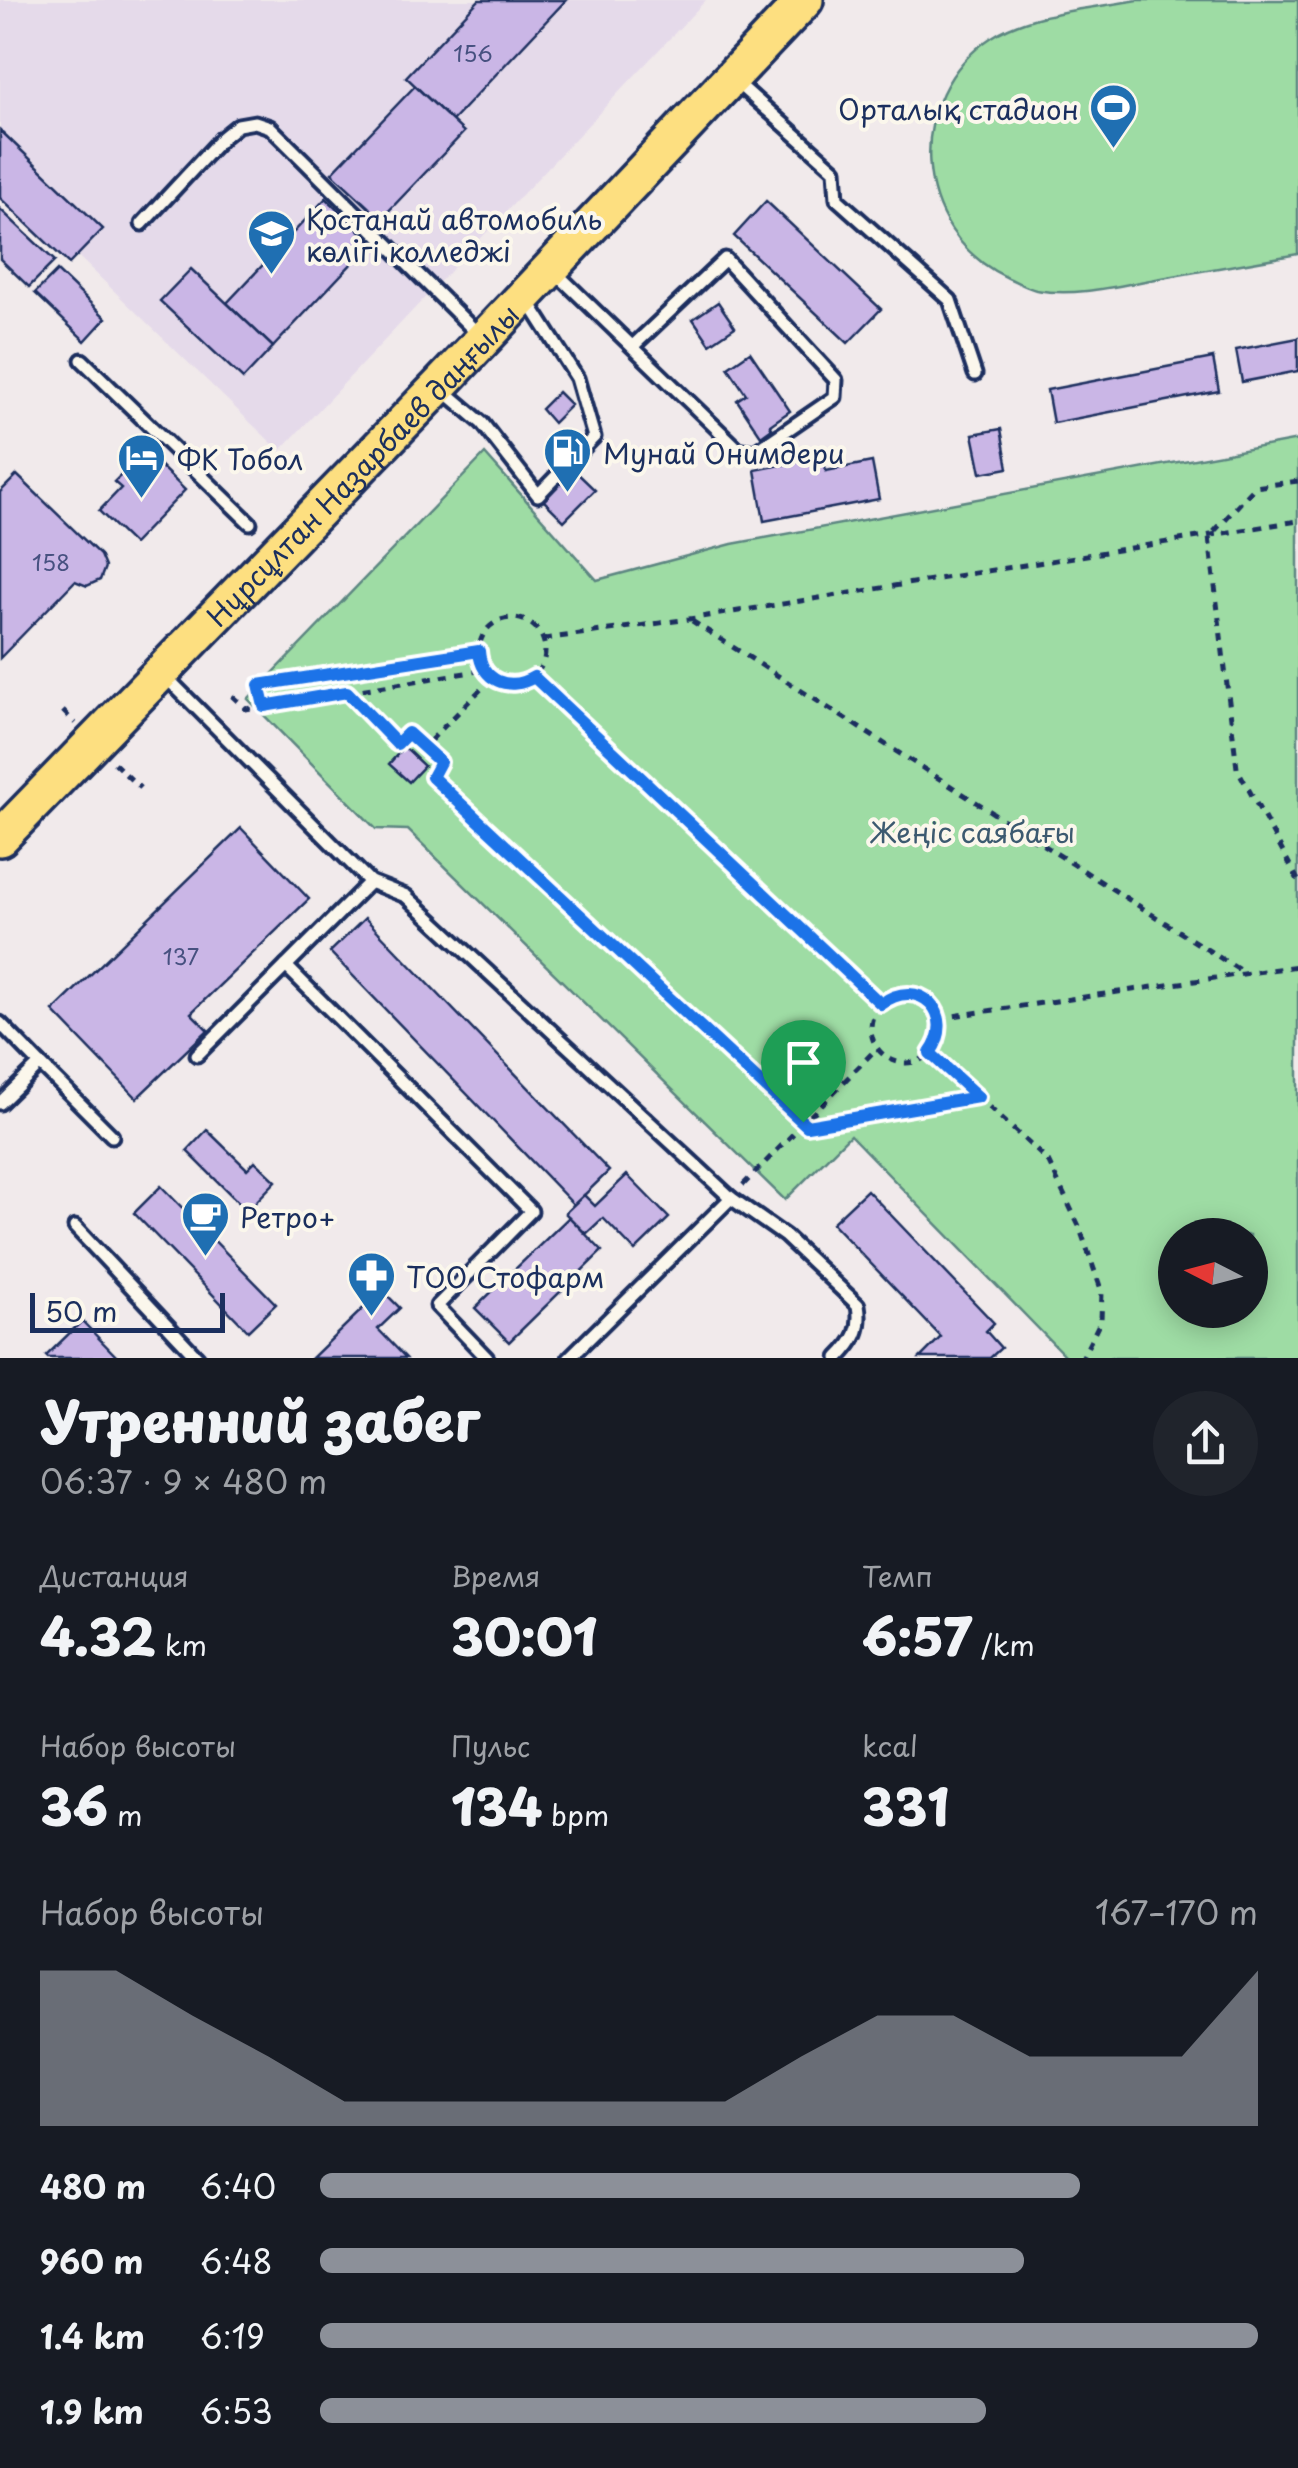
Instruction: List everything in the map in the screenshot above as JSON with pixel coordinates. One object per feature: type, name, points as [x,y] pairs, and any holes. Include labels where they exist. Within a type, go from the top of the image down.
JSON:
[{"type":"main road","name":"Нұрсұлтан Назарбаев даңғылы","points":[[0,838],[439,386],[805,0]]},
{"type":"lane","points":[[731,77],[836,170],[837,199],[950,300],[975,374]]},
{"type":"lane","points":[[142,224],[238,125],[255,122],[270,126],[483,339]]},
{"type":"lane","points":[[551,268],[738,449],[755,452],[835,397],[836,380],[725,259],[633,346]]},
{"type":"lane","points":[[439,386],[482,423],[538,495],[594,437],[577,378],[525,296]]},
{"type":"lane","points":[[82,360],[250,522]]},
{"type":"lane","points":[[161,672],[370,882],[406,896],[730,1198],[785,1236],[858,1305],[858,1334],[838,1358]]},
{"type":"lane","points":[[198,1055],[370,882]]},
{"type":"lane","points":[[286,966],[531,1212],[437,1306],[487,1358]]},
{"type":"lane","points":[[0,1022],[112,1136]]},
{"type":"lane","points":[[0,1103],[40,1064]]},
{"type":"lane","points":[[569,1358],[730,1198]]},
{"type":"lane","points":[[74,1227],[198,1358]]},
{"type":"path","points":[[1209,537],[1256,487],[1298,481]]},
{"type":"path","points":[[544,639],[1298,522]]},
{"type":"path","points":[[1209,537],[1237,768],[1298,880]]},
{"type":"path","points":[[510,618],[530,623],[544,639],[545,660],[534,677],[514,685],[492,678],[484,670],[479,651],[482,636],[490,627],[510,618]]},
{"type":"path","points":[[689,619],[1244,973]]},
{"type":"path","points":[[264,706],[259,685],[479,651]]},
{"type":"path","points":[[232,696],[246,710],[484,670]]},
{"type":"path","points":[[534,677],[881,1004]]},
{"type":"path","points":[[424,747],[492,678]]},
{"type":"path","points":[[347,692],[397,744],[408,733],[440,762],[432,777],[807,1126],[978,1097]]},
{"type":"path","points":[[939,1018],[1298,966]]},
{"type":"path","points":[[911,993],[931,1003],[939,1018],[940,1034],[930,1053],[909,1062],[886,1056],[878,1048],[871,1025],[881,1004],[890,997],[911,993]]},
{"type":"path","points":[[730,1198],[878,1048]]},
{"type":"path","points":[[930,1053],[1048,1161],[1079,1226],[1102,1292],[1100,1320],[1082,1358]]},
{"type":"shaded area","name":"Қостанай автомобиль көлігі колледжі","points":[[0,0],[706,0],[280,451],[0,181]]},
{"type":"green space","name":"Орталық стадион","points":[[1138,0],[1298,0],[1298,254],[1096,290],[1051,292],[1029,288],[975,257],[952,230],[936,198],[930,163],[932,127],[943,93],[963,62],[1007,29],[1063,12]]},
{"type":"green space","name":"Жеңіс саябағы","points":[[1298,440],[1298,1358],[1067,1358],[850,1135],[785,1200],[408,830],[376,829],[248,699],[485,454],[597,580],[732,544]]},
{"type":"building","name":"Қостанай автомобиль көлігі колледжі","points":[[479,0],[566,0],[452,121],[406,77]]},
{"type":"building","points":[[415,86],[464,132],[381,219],[332,173]]},
{"type":"building","points":[[0,130],[103,229],[69,264],[0,198]]},
{"type":"building","points":[[326,198],[372,242],[273,347],[227,303]]},
{"type":"building","points":[[766,201],[881,309],[848,343],[734,236]]},
{"type":"building","points":[[0,209],[55,261],[29,287],[0,259]]},
{"type":"building","points":[[191,269],[273,347],[243,379],[160,301]]},
{"type":"building","points":[[57,271],[106,318],[85,341],[35,293]]},
{"type":"building","points":[[718,302],[735,327],[710,344],[693,319]]},
{"type":"building","points":[[1298,338],[1298,371],[1242,382],[1236,350]]},
{"type":"building","points":[[750,352],[790,411],[761,436],[737,400],[746,394],[728,367]]},
{"type":"building","points":[[1213,358],[1219,391],[1053,423],[1047,390]]},
{"type":"building","points":[[558,392],[571,405],[553,423],[541,409]]},
{"type":"building","points":[[1001,429],[1008,468],[981,473],[973,434]]},
{"type":"building","name":"ФК Тобол","points":[[151,457],[185,490],[133,544],[99,511],[121,488],[114,482],[124,472],[131,478]]},
{"type":"building","points":[[823,457],[826,471],[872,462],[879,499],[764,521],[755,470]]},
{"type":"building","name":"Мунай Онимдери","points":[[572,468],[595,490],[564,521],[542,499]]},
{"type":"building","points":[[17,475],[100,555],[105,567],[100,580],[87,586],[75,581],[0,658],[0,492]]},
{"type":"building","points":[[404,747],[424,766],[409,782],[389,764]]},
{"type":"building","points":[[241,828],[309,899],[191,1013],[208,1030],[137,1098],[53,1011]]},
{"type":"building","points":[[365,918],[609,1171],[574,1205],[330,952]]},
{"type":"building","points":[[207,1130],[247,1169],[255,1161],[276,1181],[247,1211],[187,1151]]},
{"type":"building","points":[[627,1175],[669,1218],[635,1251],[603,1218],[586,1234],[565,1213],[584,1195],[595,1206]]},
{"type":"building","name":"Ретро+","points":[[161,1186],[276,1304],[248,1331],[134,1213]]},
{"type":"building","points":[[867,1190],[994,1323],[986,1331],[1001,1348],[990,1358],[920,1358],[941,1337],[832,1223]]},
{"type":"building","points":[[569,1217],[602,1251],[509,1342],[475,1308]]},
{"type":"building","name":"ТОО Стофарм","points":[[382,1290],[400,1308],[378,1329],[406,1358],[312,1358]]},
{"type":"building","points":[[82,1321],[118,1358],[46,1356]]},
{"type":"place","name":"Орталық стадион","points":[[1114,150]]},
{"type":"place","name":"Қостанай автомобиль көлігі колледжі","points":[[271,276]]},
{"type":"place","name":"Мунай Онимдери","points":[[568,494]]},
{"type":"place","name":"ФК Тобол","points":[[142,500]]},
{"type":"place","name":"Ретро+","points":[[205,1258]]},
{"type":"place","name":"ТОО Стофарм","points":[[371,1318]]},
{"type":"route","points":[[479,651],[484,670],[503,684],[514,685],[534,677],[881,1004],[900,993],[922,996],[931,1003],[940,1022],[940,1034],[930,1053],[978,1097],[807,1126],[803,1122],[432,777],[440,762],[408,733],[397,744],[347,692],[264,706],[259,685],[479,651]]}]
